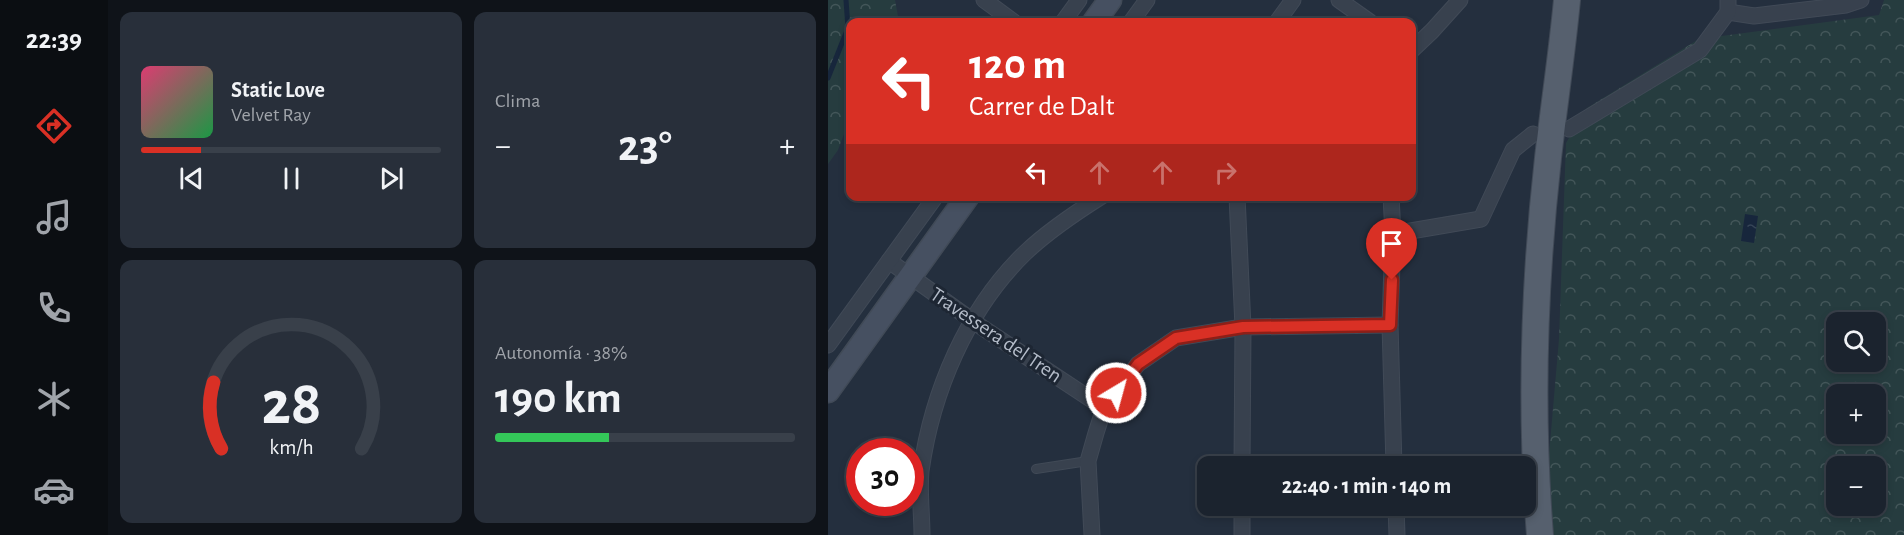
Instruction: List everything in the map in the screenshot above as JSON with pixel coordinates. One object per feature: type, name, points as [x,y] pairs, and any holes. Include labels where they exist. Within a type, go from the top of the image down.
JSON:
[{"type":"main road","points":[[1537,528],[1533,424],[1537,291],[1548,159],[1567,0]]},
{"type":"main road","points":[[828,391],[964,201]]},
{"type":"street","points":[[984,0],[1009,18]]},
{"type":"street","points":[[1066,18],[1079,0]]},
{"type":"street","points":[[1134,18],[1147,0]]},
{"type":"street","points":[[1280,18],[1293,0]]},
{"type":"street","points":[[1339,0],[1364,18]]},
{"type":"street","points":[[1416,46],[1460,0]]},
{"type":"street","points":[[1569,129],[1700,50],[1728,6],[1754,16],[1846,5],[1861,0]]},
{"type":"street","points":[[1393,234],[1481,219],[1513,150],[1533,134]]},
{"type":"street","points":[[828,345],[932,201]]},
{"type":"street","points":[[921,534],[921,473],[931,423],[946,373],[973,320],[997,284],[1025,253],[1063,221],[1094,201]]},
{"type":"street","points":[[1237,201],[1243,327],[1242,456]]},
{"type":"street","points":[[1391,201],[1393,234],[1390,325],[1394,456]]},
{"type":"street","name":"Travessera del Tren","points":[[889,261],[1104,408]]},
{"type":"street","points":[[1092,535],[1088,461],[1104,408],[1138,364],[1176,338],[1243,327],[1390,325]]},
{"type":"street","points":[[1242,516],[1242,535]]},
{"type":"street","points":[[1396,516],[1397,535]]},
{"type":"lane","points":[[1036,469],[1088,461]]},
{"type":"green space","points":[[828,0],[895,0],[898,18],[846,18],[846,129],[838,150],[828,164]]},
{"type":"green space","points":[[1884,0],[1904,0],[1904,535],[1552,535],[1545,501],[1559,339],[1566,143],[1587,108],[1699,39],[1879,15]]},
{"type":"water","points":[[1745,214],[1758,216],[1754,243],[1741,241]]},
{"type":"waterway","points":[[846,0],[847,18]]},
{"type":"waterway","points":[[828,78],[846,33]]},
{"type":"route","points":[[1116,393],[1138,364],[1176,338],[1243,327],[1390,325],[1392,280]]}]
